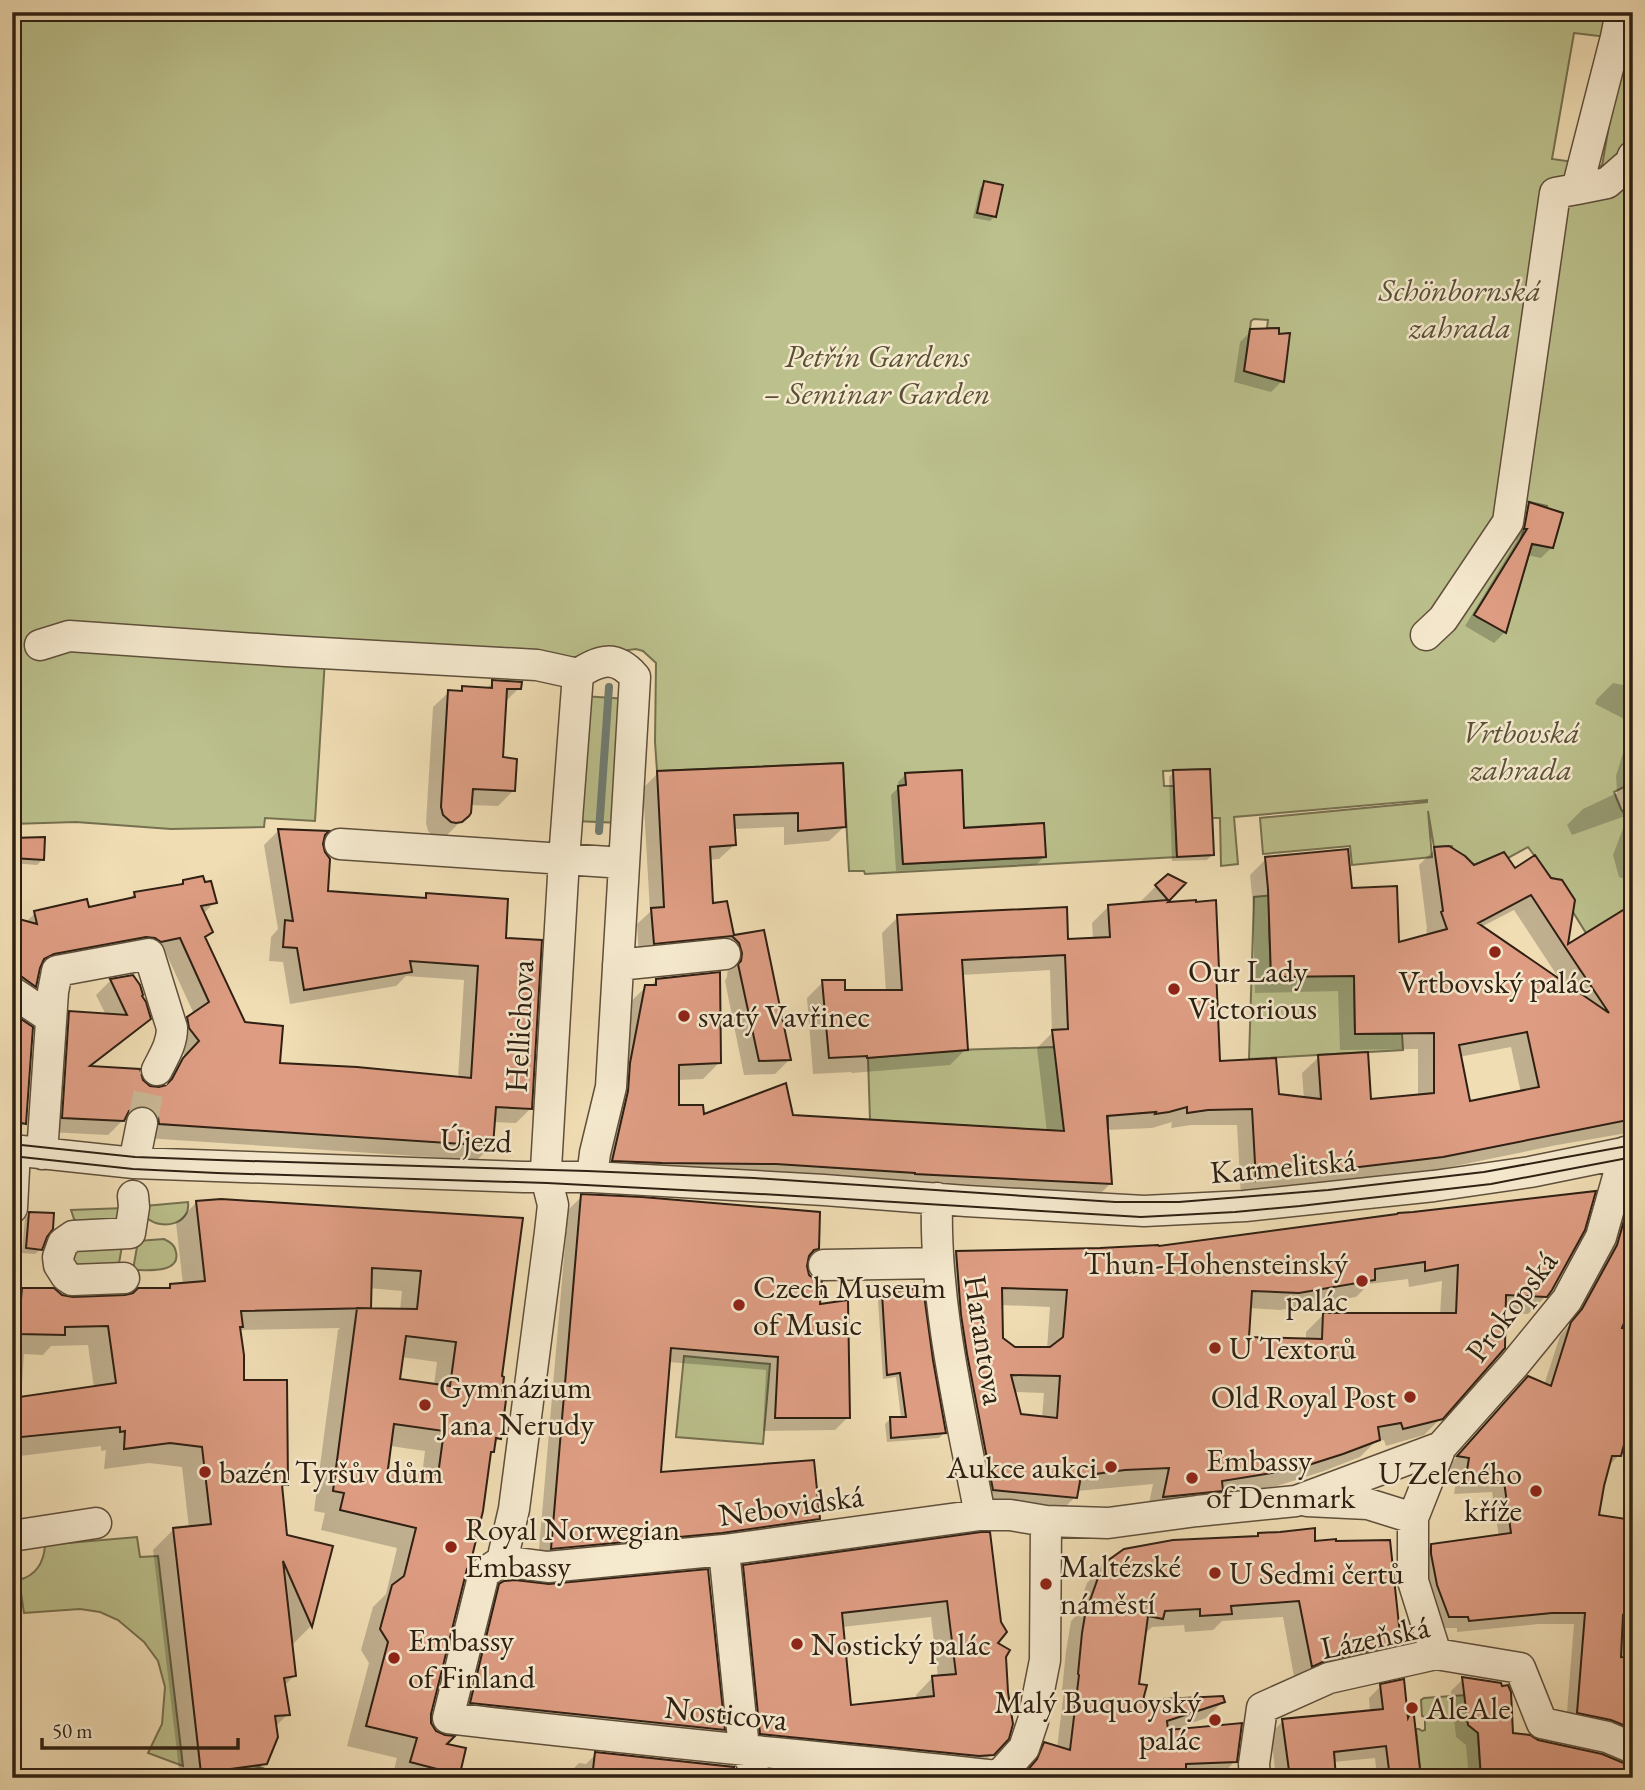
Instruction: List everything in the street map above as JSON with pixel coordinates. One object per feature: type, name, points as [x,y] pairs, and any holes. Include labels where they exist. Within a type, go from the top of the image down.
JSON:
[{"type":"street","points":[[1577,189],[1621,12]]},
{"type":"street","points":[[1426,635],[1443,619],[1508,522],[1555,193],[1607,183],[1630,163],[1633,156]]},
{"type":"street","points":[[40,645],[69,636],[537,665],[578,674],[592,664],[609,662],[625,665],[635,677],[611,1087],[592,1177]]},
{"type":"street","name":"Hellichova","points":[[449,1718],[484,1573],[502,1561],[513,1509],[553,1205],[546,1177],[564,859],[578,674]]},
{"type":"street","points":[[340,844],[624,863]]},
{"type":"street","points":[[12,1208],[57,971],[149,954],[172,1028],[172,1039],[157,1070]]},
{"type":"street","points":[[618,965],[725,954]]},
{"type":"street","points":[[12,992],[52,1005]]},
{"type":"street","points":[[134,1163],[142,1123]]},
{"type":"street","name":"Újezd","points":[[23,1152],[134,1163],[592,1177],[937,1198]]},
{"type":"street","name":"Karmelitská","points":[[937,1198],[1118,1210],[1185,1210],[1434,1186],[1530,1172],[1629,1152]]},
{"type":"street","name":"Prokopská","points":[[1441,1447],[1567,1300],[1601,1237],[1629,1152]]},
{"type":"street","points":[[124,1278],[72,1280],[62,1271],[58,1257],[63,1243],[73,1236],[131,1233],[135,1207],[133,1196]]},
{"type":"street","name":"Harantova","points":[[937,1198],[938,1263],[973,1508]]},
{"type":"street","points":[[824,1265],[938,1263]]},
{"type":"street","points":[[1296,1500],[1441,1447]]},
{"type":"street","points":[[1436,1654],[1413,1581],[1413,1518],[1441,1447]]},
{"type":"street","points":[[973,1508],[1046,1521],[1108,1523],[1296,1500],[1368,1504],[1413,1518]]},
{"type":"street","name":"Nebovidská","points":[[502,1561],[548,1566],[724,1550],[973,1508]]},
{"type":"street","name":"Nosticova","points":[[449,1718],[997,1777],[1024,1748],[1033,1721],[1045,1660],[1046,1521]]},
{"type":"street","points":[[12,1536],[96,1523]]},
{"type":"street","points":[[724,1550],[744,1749],[752,1765],[751,1778]]},
{"type":"street","name":"Lázeňská","points":[[1255,1778],[1254,1764],[1262,1708],[1329,1678],[1436,1654],[1520,1668],[1542,1723],[1607,1737],[1633,1748]]},
{"type":"green space","name":"Petřín Gardens – Seminar Garden","points":[[12,12],[1633,12],[1633,737],[1626,753],[1628,785],[1614,792],[1621,809],[1633,826],[1628,838],[1633,852],[1633,904],[1586,933],[1573,912],[1562,881],[1551,878],[1528,847],[1508,858],[1504,853],[1474,865],[1465,856],[1453,852],[1452,846],[1434,847],[1428,811],[1432,857],[1352,865],[1350,846],[1263,854],[1260,818],[1427,800],[1234,817],[1238,864],[1221,866],[1220,818],[1211,818],[1209,769],[1163,771],[1164,786],[1174,786],[1177,857],[865,874],[864,871],[849,871],[843,763],[657,771],[656,663],[643,651],[636,649],[568,658],[325,659],[315,821],[265,818],[264,827],[171,829],[76,822],[12,824]],"holes":[[[1574,33],[1624,39],[1602,166],[1552,159]],[[1268,320],[1267,328],[1279,328],[1279,334],[1289,333],[1283,382],[1247,372],[1245,369],[1251,321]],[[1525,501],[1563,513],[1553,547],[1532,544],[1506,632],[1477,617],[1476,613],[1520,541],[1524,529],[1517,527]],[[962,771],[962,791],[899,794],[898,786],[906,785],[906,773]],[[1043,823],[1046,857],[903,864],[901,831]]]},
{"type":"green space","points":[[582,696],[628,699],[620,823],[575,821]]},
{"type":"green space","points":[[1286,894],[1281,925],[1269,925],[1271,977],[1354,975],[1355,1034],[1402,1034],[1403,1050],[1249,1059],[1254,897]]},
{"type":"green space","points":[[1055,1047],[1062,1115],[1108,1113],[1108,1134],[870,1120],[868,1058],[955,1050]]},
{"type":"green space","points":[[188,1202],[185,1216],[174,1223],[160,1224],[147,1218],[145,1206]]},
{"type":"green space","points":[[124,1208],[121,1220],[79,1225],[71,1210]]},
{"type":"green space","points":[[164,1239],[172,1244],[175,1250],[176,1259],[173,1264],[161,1269],[133,1270],[138,1241]]},
{"type":"green space","points":[[123,1240],[118,1269],[83,1271],[71,1262],[73,1247]]},
{"type":"green space","points":[[684,1356],[770,1364],[763,1444],[676,1437]]},
{"type":"green space","points":[[137,1537],[140,1557],[158,1556],[183,1766],[148,1753],[162,1724],[165,1687],[158,1661],[144,1642],[118,1620],[100,1612],[80,1609],[24,1613],[19,1580],[31,1575],[38,1567],[45,1545]]},
{"type":"green space","points":[[1466,1695],[1470,1714],[1467,1715],[1468,1724],[1471,1727],[1477,1724],[1481,1778],[1421,1778],[1416,1729],[1425,1730],[1421,1700]]},
{"type":"green space","points":[[764,1765],[917,1778],[763,1778]]},
{"type":"green space","points":[[253,1766],[268,1771],[271,1778],[216,1778],[201,1773]]},
{"type":"building","points":[[984,181],[1003,185],[996,217],[977,213]]},
{"type":"building","points":[[1279,328],[1279,334],[1290,333],[1284,382],[1244,371],[1250,329]]},
{"type":"building","points":[[1529,502],[1563,513],[1553,548],[1532,544],[1506,633],[1474,615],[1527,529],[1524,529]]},
{"type":"building","points":[[492,680],[522,682],[521,689],[507,689],[503,757],[517,759],[515,791],[473,789],[469,816],[462,822],[451,822],[443,815],[441,807],[448,690],[462,691],[462,686],[492,688]]},
{"type":"building","points":[[843,763],[846,827],[798,831],[798,813],[734,815],[736,845],[710,847],[713,903],[727,901],[734,935],[764,930],[791,1060],[759,1061],[738,964],[742,953],[739,943],[732,936],[654,944],[651,908],[664,907],[657,771]]},
{"type":"building","points":[[1210,769],[1214,855],[1177,857],[1173,770]]},
{"type":"building","points":[[962,770],[964,828],[1044,823],[1046,857],[903,864],[898,786],[906,785],[905,773]]},
{"type":"building","points":[[278,829],[329,831],[323,844],[330,859],[328,891],[426,898],[426,893],[508,899],[506,938],[542,940],[532,1109],[496,1107],[493,1146],[159,1124],[154,1110],[145,1106],[129,1111],[124,1121],[62,1118],[69,1011],[127,1015],[110,979],[133,975],[140,985],[151,1019],[90,1066],[140,1069],[143,1080],[150,1086],[159,1087],[172,1079],[183,1058],[199,1041],[189,1028],[187,1017],[209,1002],[180,938],[161,942],[146,937],[54,954],[44,959],[36,987],[22,977],[12,975],[12,917],[37,924],[34,911],[87,899],[89,907],[135,897],[134,892],[183,884],[183,880],[203,876],[205,882],[211,881],[217,903],[201,906],[213,932],[205,937],[245,1022],[283,1026],[280,1063],[471,1078],[478,966],[410,961],[412,972],[304,990],[297,948],[283,947],[285,920],[293,921]]},
{"type":"building","points":[[45,837],[44,860],[12,858],[12,838]]},
{"type":"building","points":[[1449,846],[1474,865],[1504,852],[1515,868],[1535,855],[1551,878],[1562,880],[1575,900],[1568,944],[1633,904],[1633,1119],[1443,1157],[1256,1181],[1252,1109],[1187,1113],[1187,1107],[1155,1114],[1156,1112],[1107,1116],[1112,1184],[776,1164],[612,1161],[628,1091],[630,1063],[645,985],[656,985],[656,979],[720,972],[721,1063],[679,1065],[679,1105],[703,1105],[704,1114],[786,1083],[793,1115],[1064,1131],[1052,1030],[1068,1029],[1065,955],[962,960],[968,1050],[867,1058],[829,1058],[822,980],[845,980],[845,990],[902,990],[897,915],[1067,907],[1068,939],[1110,937],[1108,905],[1168,900],[1155,885],[1168,874],[1186,883],[1168,902],[1216,900],[1220,1061],[1276,1058],[1279,1094],[1321,1099],[1318,1055],[1368,1052],[1371,1099],[1434,1093],[1434,1033],[1355,1034],[1354,976],[1271,977],[1265,857],[1348,849],[1352,888],[1397,886],[1399,942],[1447,929],[1441,912],[1434,847]],"holes":[[[1531,895],[1565,947],[1609,1013],[1478,923]],[[1527,1032],[1539,1087],[1470,1101],[1459,1045]]]},
{"type":"building","points":[[12,1013],[33,1027],[26,1124],[12,1121]]},
{"type":"building","points":[[1633,1189],[1633,1301],[1622,1328],[1633,1330],[1633,1442],[1625,1441],[1621,1456],[1612,1456],[1599,1515],[1633,1520],[1633,1577],[1628,1577],[1627,1616],[1623,1615],[1621,1657],[1633,1658],[1633,1729],[1611,1720],[1577,1713],[1585,1613],[1552,1613],[1469,1621],[1468,1617],[1449,1617],[1437,1585],[1431,1544],[1511,1533],[1504,1481],[1465,1483],[1469,1458],[1457,1456],[1528,1376],[1551,1386],[1571,1322],[1582,1309],[1617,1245]]},
{"type":"building","points":[[1596,1191],[1585,1230],[1552,1290],[1547,1297],[1506,1295],[1505,1348],[1443,1419],[1403,1429],[1401,1423],[1378,1427],[1380,1440],[1296,1469],[1222,1481],[1223,1491],[1163,1497],[1169,1468],[1081,1476],[1077,1498],[993,1490],[967,1354],[956,1251],[1159,1246]],"holes":[[[1425,1262],[1425,1271],[1458,1265],[1456,1313],[1323,1313],[1322,1339],[1249,1337],[1252,1291],[1299,1293],[1375,1280],[1375,1269]],[[1002,1288],[1067,1290],[1063,1337],[1050,1347],[1015,1347],[1003,1338]],[[1011,1375],[1060,1376],[1057,1418],[1021,1414]]]},
{"type":"building","points":[[581,1194],[820,1212],[819,1249],[809,1256],[807,1266],[809,1275],[822,1282],[820,1304],[848,1300],[850,1418],[775,1418],[778,1357],[671,1348],[661,1472],[814,1460],[820,1519],[722,1533],[551,1549]]},
{"type":"building","points":[[221,1199],[523,1218],[502,1376],[502,1391],[507,1392],[501,1439],[496,1438],[494,1452],[491,1452],[483,1511],[431,1714],[431,1723],[436,1731],[455,1736],[447,1744],[466,1748],[459,1778],[440,1778],[441,1770],[410,1762],[417,1738],[366,1726],[388,1642],[380,1629],[392,1585],[404,1576],[416,1528],[340,1510],[344,1493],[333,1491],[357,1308],[241,1311],[244,1380],[287,1380],[288,1485],[282,1485],[287,1535],[333,1546],[312,1627],[283,1561],[296,1676],[284,1678],[290,1715],[275,1716],[278,1737],[267,1764],[201,1773],[173,1528],[211,1524],[202,1447],[170,1443],[124,1449],[125,1431],[120,1432],[120,1427],[12,1438],[12,1398],[116,1383],[108,1326],[65,1327],[65,1335],[18,1334],[22,1288],[54,1288],[62,1295],[73,1297],[125,1295],[138,1288],[170,1288],[170,1284],[205,1281],[196,1201]],"holes":[[[372,1268],[421,1271],[417,1309],[365,1308],[371,1308]],[[406,1336],[456,1342],[450,1386],[400,1379]],[[394,1424],[444,1431],[438,1475],[388,1469]]]},
{"type":"building","points":[[29,1212],[54,1213],[53,1229],[42,1250],[26,1248]]},
{"type":"building","points":[[923,1287],[946,1433],[891,1438],[890,1417],[906,1417],[900,1373],[887,1375],[882,1294]]},
{"type":"building","points":[[1315,1528],[1315,1541],[1390,1540],[1401,1644],[1325,1661],[1312,1667],[1299,1601],[1231,1606],[1232,1614],[1200,1616],[1200,1609],[1165,1611],[1163,1619],[1148,1616],[1139,1684],[1147,1685],[1143,1700],[1223,1696],[1225,1702],[1167,1721],[1168,1730],[1242,1723],[1237,1762],[1186,1764],[1186,1778],[1021,1778],[1037,1759],[1044,1742],[1070,1750],[1087,1603],[1103,1564],[1124,1549],[1173,1540],[1258,1536],[1258,1533]]},
{"type":"building","name":"Nostický palác","points":[[990,1532],[1001,1622],[1007,1632],[998,1643],[1010,1650],[1006,1657],[1013,1724],[1009,1739],[994,1755],[979,1756],[760,1734],[743,1565]],"holes":[[[947,1601],[956,1674],[932,1676],[934,1696],[851,1705],[842,1613]]]},
{"type":"building","points":[[708,1569],[725,1730],[470,1703],[499,1584],[504,1581],[549,1584]]},
{"type":"building","points":[[1462,1677],[1508,1685],[1511,1692],[1513,1733],[1602,1754],[1633,1765],[1633,1778],[1481,1778],[1478,1733],[1468,1725]]},
{"type":"building","points":[[1404,1679],[1408,1718],[1413,1707],[1421,1778],[1390,1778],[1386,1746],[1334,1752],[1336,1778],[1290,1778],[1282,1719],[1383,1709],[1380,1684]]},
{"type":"building","points":[[595,1752],[734,1767],[734,1778],[592,1778]]},
{"type":"waterway","points":[[599,831],[609,687]]},
{"type":"tunnel","points":[[142,1123],[150,1086],[157,1070]]},
{"type":"tram line","points":[[12,1144],[135,1157],[754,1178],[1115,1202],[1179,1202],[1328,1190],[1484,1172],[1633,1145]]},
{"type":"tram line","points":[[12,1156],[133,1169],[547,1183],[1141,1217],[1300,1206],[1491,1184],[1633,1157]]},
{"type":"place","name":"Vrtbovský palác","points":[[1495,952]]},
{"type":"place","name":"Our Lady Victorious","points":[[1174,989]]},
{"type":"place","name":"svatý Vavřinec","points":[[684,1016]]},
{"type":"place","name":"Thun-Hohensteinský palác","points":[[1362,1281]]},
{"type":"place","name":"Czech Museum of Music","points":[[739,1305]]},
{"type":"place","name":"U Textorů","points":[[1215,1348]]},
{"type":"place","name":"Old Royal Post","points":[[1410,1397]]},
{"type":"place","name":"Gymnázium Jana Nerudy","points":[[425,1405]]},
{"type":"place","name":"Aukce aukci","points":[[1111,1467]]},
{"type":"place","name":"bazén Tyršův dům","points":[[205,1472]]},
{"type":"place","name":"Embassy of Denmark","points":[[1192,1478]]},
{"type":"place","name":"U Zeleného kříže","points":[[1536,1491]]},
{"type":"place","name":"Royal Norwegian Embassy","points":[[451,1547]]},
{"type":"place","name":"U Sedmi čertů","points":[[1215,1573]]},
{"type":"place","name":"Maltézské náměstí","points":[[1046,1584]]},
{"type":"place","name":"Nostický palác","points":[[797,1644]]},
{"type":"place","name":"Embassy of Finland","points":[[394,1658]]},
{"type":"place","name":"AleAle","points":[[1412,1708]]},
{"type":"place","name":"Malý Buquoyský palác","points":[[1215,1720]]},
{"type":"park label","name":"Schönbornská zahrada","points":[[1460,308]]},
{"type":"park label","name":"Vrtbovská zahrada","points":[[1521,750]]}]
